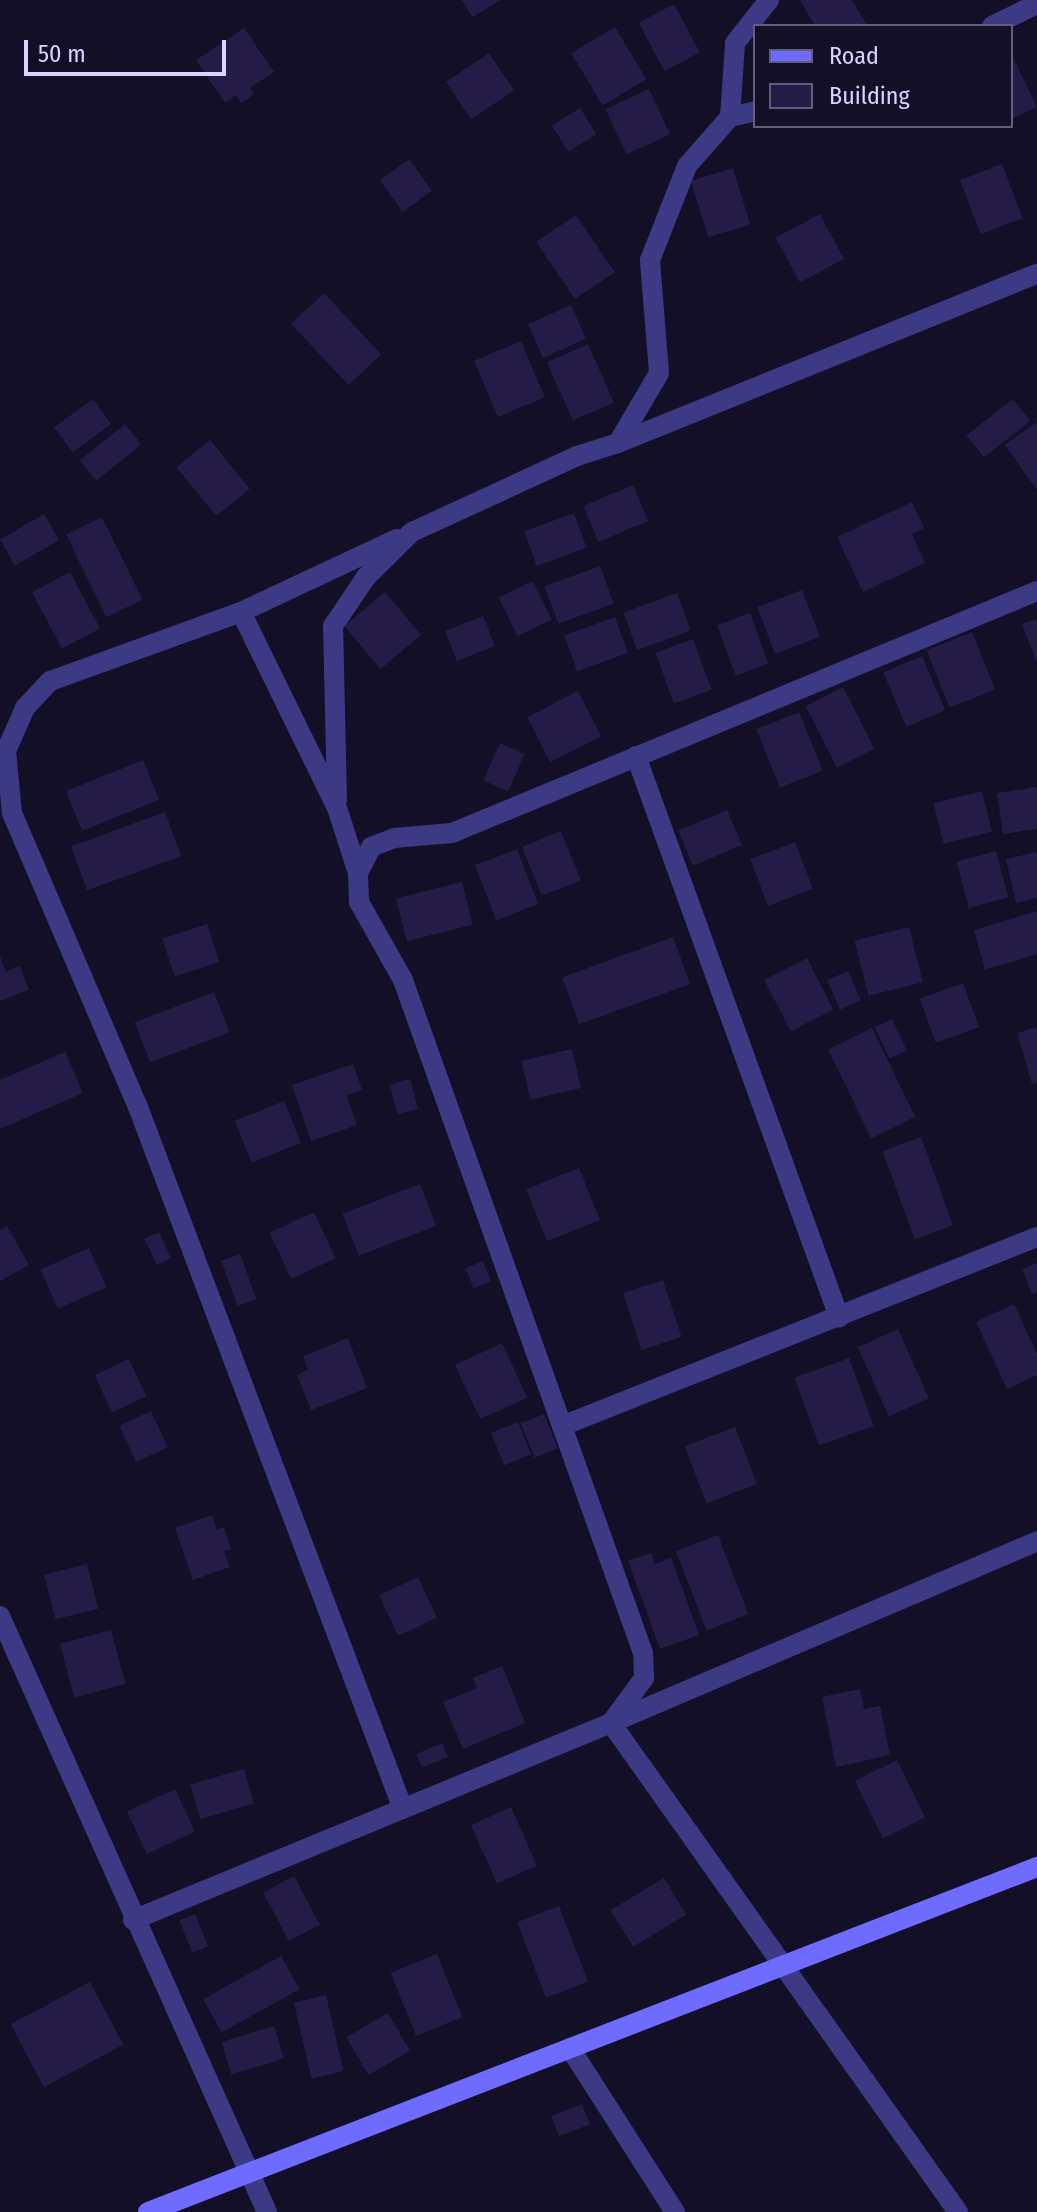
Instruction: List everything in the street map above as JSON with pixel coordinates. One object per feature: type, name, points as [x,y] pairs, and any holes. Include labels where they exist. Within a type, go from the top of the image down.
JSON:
[{"type":"street","points":[[730,117],[735,43],[769,0]]},
{"type":"street","points":[[996,24],[1037,4]]},
{"type":"street","points":[[618,443],[659,373],[650,260],[687,166],[730,117],[753,111]]},
{"type":"street","points":[[403,1809],[138,1107],[12,813],[6,751],[25,708],[50,681],[241,612],[577,456],[618,443],[1037,274]]},
{"type":"street","points":[[337,808],[333,626],[366,577],[412,532]]},
{"type":"street","points":[[358,873],[371,847],[394,838],[452,833],[1037,591]]},
{"type":"street","points":[[241,612],[337,808],[358,873],[359,902],[403,980],[643,1653],[644,1678],[611,1723]]},
{"type":"street","points":[[636,756],[839,1317]]},
{"type":"street","points":[[562,1426],[1037,1237]]},
{"type":"street","points":[[133,1920],[611,1723],[1037,1541]]},
{"type":"street","points":[[0,1616],[133,1920],[267,2212]]},
{"type":"street","points":[[611,1723],[958,2212]]},
{"type":"street","points":[[148,2212],[248,2170],[782,1968],[1037,1867]]},
{"type":"street","points":[[570,2048],[675,2212]]},
{"type":"building","points":[[462,0],[501,0],[472,17]]},
{"type":"building","points":[[800,0],[852,0],[867,24],[814,24]]},
{"type":"building","points":[[674,4],[700,53],[665,71],[639,23]]},
{"type":"building","points":[[615,27],[646,79],[603,106],[571,53]]},
{"type":"building","points":[[244,28],[274,72],[250,88],[254,94],[241,103],[236,95],[225,103],[196,60]]},
{"type":"building","points":[[489,53],[514,90],[471,119],[446,82]]},
{"type":"building","points":[[1013,57],[1037,107],[1013,118]]},
{"type":"building","points":[[649,89],[670,134],[627,155],[605,109]]},
{"type":"building","points":[[580,108],[596,134],[568,152],[552,125]]},
{"type":"building","points":[[409,159],[432,191],[403,212],[380,180]]},
{"type":"building","points":[[1002,164],[1023,218],[981,234],[960,180]]},
{"type":"building","points":[[733,168],[750,224],[708,237],[691,181]]},
{"type":"building","points":[[820,214],[844,259],[800,283],[776,237]]},
{"type":"building","points":[[576,215],[615,272],[575,299],[536,242]]},
{"type":"building","points":[[324,293],[381,354],[348,385],[291,324]]},
{"type":"building","points":[[571,305],[586,339],[543,358],[528,324]]},
{"type":"building","points":[[521,341],[545,397],[498,417],[474,361]]},
{"type":"building","points":[[588,344],[614,402],[573,421],[547,362]]},
{"type":"building","points":[[93,399],[111,424],[72,452],[54,427]]},
{"type":"building","points":[[1013,399],[1030,421],[984,457],[967,435]]},
{"type":"building","points":[[1037,422],[1037,490],[1005,445]]},
{"type":"building","points":[[125,424],[141,444],[96,481],[80,461]]},
{"type":"building","points":[[210,440],[250,489],[216,516],[177,467]]},
{"type":"building","points":[[633,485],[648,521],[599,542],[583,506]]},
{"type":"building","points":[[912,502],[924,528],[912,534],[925,563],[863,592],[837,537]]},
{"type":"building","points":[[574,513],[587,548],[537,566],[524,531]]},
{"type":"building","points":[[44,514],[59,540],[15,565],[0,539]]},
{"type":"building","points":[[102,517],[142,600],[106,617],[66,535]]},
{"type":"building","points":[[600,566],[614,604],[558,624],[545,586]]},
{"type":"building","points":[[70,572],[100,629],[62,649],[32,592]]},
{"type":"building","points":[[533,581],[552,620],[518,636],[499,598]]},
{"type":"building","points":[[802,590],[820,637],[775,654],[757,607]]},
{"type":"building","points":[[385,592],[421,635],[380,669],[344,626]]},
{"type":"building","points":[[677,593],[691,631],[637,650],[623,612]]},
{"type":"building","points":[[750,613],[768,664],[736,676],[717,625]]},
{"type":"building","points":[[483,616],[495,646],[457,661],[445,631]]},
{"type":"building","points":[[615,617],[628,653],[577,671],[564,635]]},
{"type":"building","points":[[1037,619],[1037,663],[1022,624]]},
{"type":"building","points":[[972,632],[995,689],[950,708],[927,650]]},
{"type":"building","points":[[693,639],[711,690],[674,703],[655,653]]},
{"type":"building","points":[[922,656],[945,710],[906,727],[883,672]]},
{"type":"building","points":[[843,687],[874,748],[837,768],[806,706]]},
{"type":"building","points":[[578,691],[601,736],[550,762],[527,717]]},
{"type":"building","points":[[799,712],[823,770],[780,788],[756,729]]},
{"type":"building","points":[[500,743],[525,754],[508,791],[483,780]]},
{"type":"building","points":[[143,760],[159,800],[82,831],[66,791]]},
{"type":"building","points":[[1037,787],[1037,829],[1003,834],[997,793]]},
{"type":"building","points":[[982,791],[992,832],[944,844],[933,803]]},
{"type":"building","points":[[727,810],[742,845],[693,866],[678,831]]},
{"type":"building","points":[[165,812],[181,856],[87,890],[71,846]]},
{"type":"building","points":[[561,831],[581,880],[542,896],[522,847]]},
{"type":"building","points":[[795,842],[813,889],[768,906],[750,859]]},
{"type":"building","points":[[517,849],[538,904],[496,920],[475,865]]},
{"type":"building","points":[[996,851],[1008,897],[969,908],[956,862]]},
{"type":"building","points":[[1037,852],[1037,898],[1016,903],[1006,859]]},
{"type":"building","points":[[462,882],[473,925],[407,941],[396,898]]},
{"type":"building","points":[[1037,911],[1037,954],[985,970],[974,930]]},
{"type":"building","points":[[207,924],[219,962],[175,977],[162,939]]},
{"type":"building","points":[[909,927],[923,982],[868,996],[855,941]]},
{"type":"building","points":[[673,937],[690,984],[579,1024],[562,977]]},
{"type":"building","points":[[0,956],[6,972],[20,966],[29,990],[0,1001]]},
{"type":"building","points":[[807,958],[833,1010],[791,1031],[764,980]]},
{"type":"building","points":[[848,971],[861,1000],[840,1010],[827,980]]},
{"type":"building","points":[[963,983],[979,1027],[936,1043],[920,999]]},
{"type":"building","points":[[214,992],[229,1032],[150,1063],[135,1022]]},
{"type":"building","points":[[892,1019],[907,1051],[890,1059],[875,1027]]},
{"type":"building","points":[[1037,1027],[1037,1082],[1032,1084],[1017,1033]]},
{"type":"building","points":[[872,1028],[915,1117],[871,1138],[828,1049]]},
{"type":"building","points":[[572,1049],[581,1088],[530,1100],[521,1061]]},
{"type":"building","points":[[65,1052],[83,1093],[0,1129],[0,1080]]},
{"type":"building","points":[[353,1064],[362,1090],[346,1095],[357,1125],[311,1141],[292,1085]]},
{"type":"building","points":[[410,1079],[418,1109],[398,1114],[390,1084]]},
{"type":"building","points":[[284,1101],[301,1143],[252,1163],[235,1121]]},
{"type":"building","points":[[921,1137],[953,1225],[915,1239],[882,1151]]},
{"type":"building","points":[[579,1168],[600,1220],[547,1241],[526,1189]]},
{"type":"building","points":[[420,1184],[436,1226],[359,1256],[343,1214]]},
{"type":"building","points":[[314,1212],[336,1258],[291,1279],[270,1233]]},
{"type":"building","points":[[7,1226],[29,1265],[0,1281],[0,1230]]},
{"type":"building","points":[[159,1232],[171,1258],[157,1265],[144,1239]]},
{"type":"building","points":[[89,1248],[106,1287],[58,1309],[41,1270]]},
{"type":"building","points":[[240,1254],[256,1299],[238,1306],[221,1261]]},
{"type":"building","points":[[483,1261],[491,1281],[474,1289],[465,1268]]},
{"type":"building","points":[[1037,1263],[1037,1292],[1032,1294],[1022,1269]]},
{"type":"building","points":[[663,1280],[682,1337],[642,1350],[623,1293]]},
{"type":"building","points":[[1014,1304],[1037,1354],[1037,1375],[1007,1389],[976,1322]]},
{"type":"building","points":[[898,1329],[929,1398],[889,1416],[858,1347]]},
{"type":"building","points":[[348,1338],[367,1388],[311,1410],[297,1375],[308,1370],[303,1356]]},
{"type":"building","points":[[502,1343],[527,1397],[480,1419],[455,1365]]},
{"type":"building","points":[[849,1358],[874,1426],[819,1445],[794,1378]]},
{"type":"building","points":[[129,1359],[146,1396],[112,1412],[95,1375]]},
{"type":"building","points":[[151,1411],[168,1447],[136,1462],[119,1426]]},
{"type":"building","points":[[544,1414],[558,1448],[535,1458],[521,1423]]},
{"type":"building","points":[[518,1422],[531,1454],[504,1465],[491,1433]]},
{"type":"building","points":[[735,1427],[757,1484],[706,1503],[685,1446]]},
{"type":"building","points":[[212,1515],[217,1530],[224,1527],[231,1549],[224,1551],[230,1567],[193,1580],[175,1528]]},
{"type":"building","points":[[718,1535],[748,1614],[706,1630],[676,1551]]},
{"type":"building","points":[[651,1553],[655,1564],[671,1557],[699,1635],[660,1649],[628,1561]]},
{"type":"building","points":[[87,1564],[98,1609],[55,1619],[44,1575]]},
{"type":"building","points":[[418,1577],[437,1618],[398,1636],[379,1595]]},
{"type":"building","points":[[111,1630],[125,1684],[74,1698],[60,1644]]},
{"type":"building","points":[[502,1666],[525,1723],[463,1749],[443,1702],[477,1688],[473,1678]]},
{"type":"building","points":[[860,1689],[864,1709],[880,1706],[890,1755],[836,1767],[822,1697]]},
{"type":"building","points":[[442,1743],[448,1757],[422,1768],[416,1754]]},
{"type":"building","points":[[897,1760],[925,1818],[883,1838],[855,1781]]},
{"type":"building","points":[[244,1769],[254,1804],[200,1819],[190,1784]]},
{"type":"building","points":[[175,1789],[195,1832],[147,1854],[127,1811]]},
{"type":"building","points":[[511,1807],[537,1865],[497,1883],[471,1825]]},
{"type":"building","points":[[294,1876],[320,1925],[289,1941],[263,1892]]},
{"type":"building","points":[[664,1878],[686,1915],[633,1947],[611,1910]]},
{"type":"building","points":[[559,1906],[588,1982],[546,1998],[517,1922]]},
{"type":"building","points":[[195,1914],[208,1946],[192,1953],[179,1920]]},
{"type":"building","points":[[437,1954],[462,2017],[416,2036],[391,1973]]},
{"type":"building","points":[[281,1956],[299,1989],[222,2032],[203,1999]]},
{"type":"building","points":[[90,1982],[123,2045],[44,2087],[11,2024]]},
{"type":"building","points":[[326,1995],[344,2071],[311,2078],[294,2002]]},
{"type":"building","points":[[388,2013],[410,2051],[368,2075],[346,2037]]},
{"type":"building","points":[[274,2026],[284,2059],[231,2075],[221,2042]]},
{"type":"building","points":[[582,2104],[590,2125],[559,2136],[551,2116]]}]
